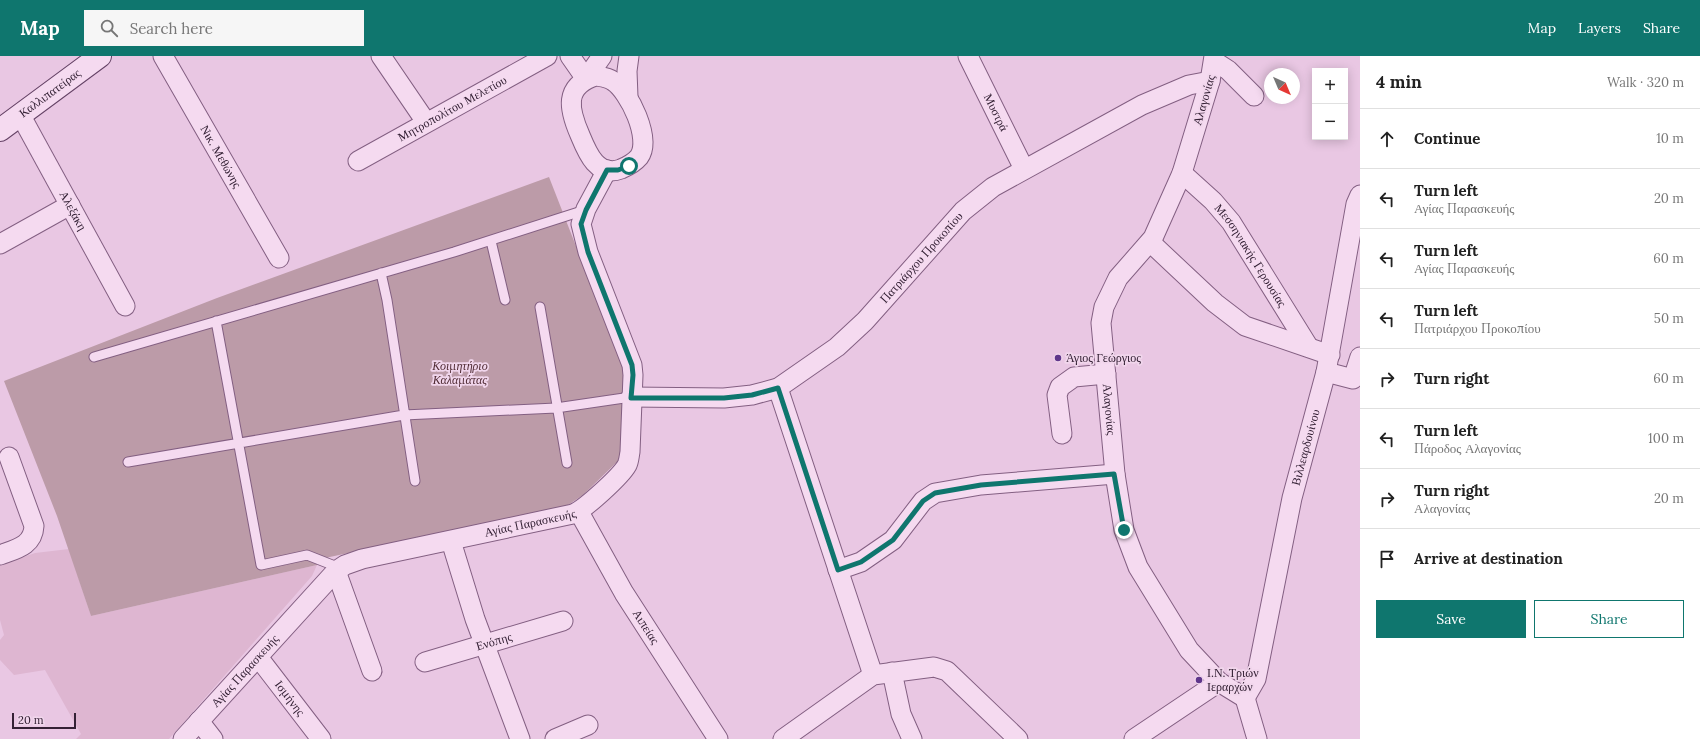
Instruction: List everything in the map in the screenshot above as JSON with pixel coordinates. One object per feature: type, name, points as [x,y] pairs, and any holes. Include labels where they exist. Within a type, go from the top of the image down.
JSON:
[{"type":"street","name":"Καλλιπατείρας","points":[[0,130],[100,56]]},
{"type":"street","name":"Νικ. Μεθώνης","points":[[163,56],[279,258]]},
{"type":"street","points":[[381,56],[426,122]]},
{"type":"street","name":"Μητροπολίτου Μελετίου","points":[[358,161],[547,56]]},
{"type":"street","points":[[570,56],[586,79]]},
{"type":"street","points":[[586,79],[596,76],[605,77],[614,81],[628,97],[642,132],[643,144],[639,156],[629,166],[618,170],[607,170],[599,167],[592,160],[572,116],[571,104],[573,94],[578,85],[586,79],[602,56]]},
{"type":"street","points":[[628,97],[627,71],[629,56]]},
{"type":"street","name":"Μυστρά","points":[[968,56],[1024,169]]},
{"type":"street","points":[[1214,59],[1228,70],[1254,96]]},
{"type":"street","name":"Αλαγονίας","points":[[1214,59],[1210,81],[1182,173],[1150,242],[1118,278],[1104,307],[1101,323],[1114,474],[1124,530],[1138,567],[1189,650],[1219,682],[1245,698]]},
{"type":"street","name":"Πατριάρχου Προκοπίου","points":[[631,398],[724,398],[752,395],[778,388],[837,346],[865,321],[964,211],[993,187],[1167,92],[1189,85],[1210,81]]},
{"type":"street","name":"Αλεξάκη","points":[[20,116],[125,306]]},
{"type":"street","name":"Αγίας Παρασκευής","points":[[183,739],[345,564],[579,512],[627,465],[630,452],[633,375],[632,365],[588,252],[581,224],[586,210],[607,170]]},
{"type":"street","name":"Μεσσηνιακής Γερουσίας","points":[[1182,173],[1213,201],[1231,222],[1308,346]]},
{"type":"street","name":"Βιλλεαρδουίνου","points":[[1245,698],[1256,679],[1292,498],[1328,364],[1356,204],[1360,195]]},
{"type":"street","points":[[0,244],[70,205]]},
{"type":"street","points":[[1150,242],[1215,303],[1244,326],[1308,346],[1328,364],[1353,378],[1360,357]]},
{"type":"street","points":[[1062,434],[1057,396],[1060,387],[1074,377],[1106,374]]},
{"type":"street","points":[[778,388],[873,675]]},
{"type":"street","points":[[0,555],[22,547],[30,541],[34,533],[34,526],[9,457]]},
{"type":"street","points":[[838,570],[861,562],[893,540],[923,501],[935,493],[981,485],[1114,474]]},
{"type":"street","name":"Αιπείας","points":[[579,512],[624,593],[718,739]]},
{"type":"street","points":[[451,541],[475,619],[520,739]]},
{"type":"street","points":[[338,570],[372,671]]},
{"type":"street","name":"Ενόπης","points":[[425,662],[563,621]]},
{"type":"street","name":"Ισμήνης","points":[[258,657],[321,739]]},
{"type":"street","points":[[783,739],[873,675],[934,667],[947,670],[1018,739]]},
{"type":"street","points":[[892,672],[901,714],[912,739]]},
{"type":"street","points":[[1134,739],[1219,682]]},
{"type":"street","points":[[1245,698],[1257,739]]},
{"type":"street","points":[[199,721],[213,739]]},
{"type":"street","points":[[555,739],[588,725]]},
{"type":"lane","points":[[94,356],[491,241],[586,210]]},
{"type":"lane","points":[[491,241],[505,300]]},
{"type":"lane","points":[[381,273],[387,300],[415,481]]},
{"type":"lane","points":[[540,307],[556,408],[567,463]]},
{"type":"lane","points":[[216,320],[261,565],[307,555],[338,570]]},
{"type":"lane","points":[[128,462],[404,415],[556,408],[631,398]]},
{"type":"shaded area","points":[[69,549],[91,616],[317,565],[312,576],[169,739],[76,739],[81,734],[45,670],[14,675],[0,660],[0,640],[4,635],[0,620],[0,565],[35,553]]},
{"type":"green space","name":"Κοιμητήριο Καλαμάτας","points":[[549,177],[624,369],[622,454],[618,461],[583,495],[565,507],[325,558],[319,560],[317,565],[91,616],[57,516],[4,381],[217,298]]},
{"type":"place","name":"Άγιος Γεώργιος","points":[[1058,358]]},
{"type":"place","name":"Ι.Ν. Τριών Ιεραρχών","points":[[1199,680]]},
{"type":"route","points":[[629,166],[618,170],[607,170],[586,210],[581,224],[588,252],[632,365],[633,383],[631,398],[724,398],[752,395],[778,388],[838,570],[861,562],[893,540],[923,501],[935,493],[981,485],[1114,474],[1124,530]]}]
